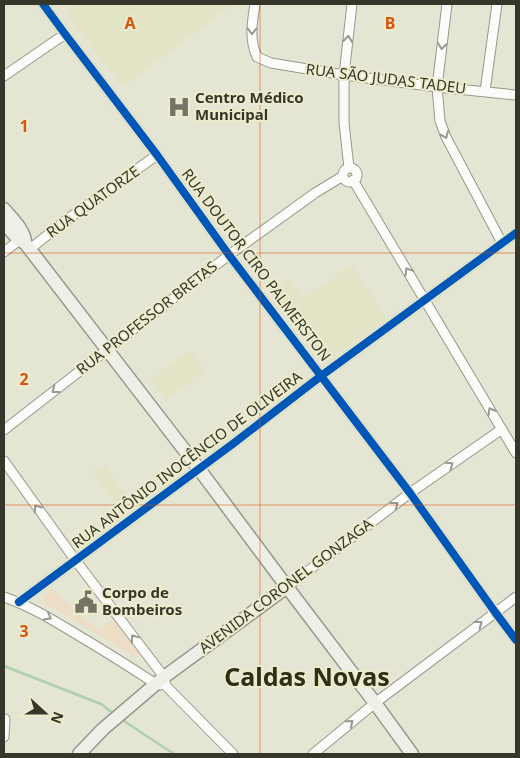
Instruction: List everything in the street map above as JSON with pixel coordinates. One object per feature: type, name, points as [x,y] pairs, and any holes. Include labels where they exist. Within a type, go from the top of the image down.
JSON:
[{"type":"main road","points":[[4,209],[20,228],[25,242]]},
{"type":"main road","points":[[4,223],[25,242],[199,469],[412,754]]},
{"type":"main road","name":"AVENIDA CORONEL GONZAGA","points":[[79,754],[103,729],[287,587]]},
{"type":"street","name":"RUA DOUTOR CIRO PALMERSTON","points":[[43,4],[157,155],[229,255],[410,493],[516,640]]},
{"type":"street","name":"RUA SÃO JUDAS TADEU","points":[[255,4],[252,29],[253,47],[257,57],[271,63],[344,75],[516,95]]},
{"type":"street","points":[[349,168],[344,123],[344,75],[352,4]]},
{"type":"street","points":[[447,4],[437,87],[440,121],[446,138],[502,243]]},
{"type":"street","points":[[484,91],[497,4]]},
{"type":"street","points":[[4,76],[65,34]]},
{"type":"street","name":"RUA QUATORZE","points":[[4,252],[65,221],[157,155]]},
{"type":"street","points":[[349,168],[344,171],[343,176],[345,180],[354,180]]},
{"type":"street","points":[[349,168],[356,172],[354,180]]},
{"type":"street","name":"RUA PROFESSOR BRETAS","points":[[4,430],[229,255],[315,193],[343,176]]},
{"type":"street","points":[[354,180],[516,453]]},
{"type":"street","name":"RUA ANTÔNIO INOCÊNCIO DE OLIVEIRA","points":[[19,602],[234,444],[321,376],[516,232]]},
{"type":"street","name":"AVENIDA CORONEL GONZAGA","points":[[287,587],[410,493],[502,429]]},
{"type":"street","points":[[4,462],[162,682],[233,754]]},
{"type":"street","points":[[4,597],[19,602],[53,620],[118,659],[162,682]]},
{"type":"street","points":[[313,754],[375,703],[516,598]]},
{"type":"street","points":[[4,737],[5,719]]},
{"type":"shaded area","points":[[77,4],[233,4],[123,87],[65,12]]},
{"type":"shaded area","points":[[352,265],[387,319],[323,363],[271,290],[289,278],[303,298]]},
{"type":"shaded area","points":[[189,350],[205,371],[166,400],[150,379]]},
{"type":"shaded area","points":[[103,464],[133,505],[123,512],[92,472]]},
{"type":"shaded area","points":[[52,589],[98,630],[114,618],[141,652],[140,654],[135,657],[45,603],[44,596]]},
{"type":"waterway","points":[[4,666],[101,704],[114,714]]},
{"type":"waterway","points":[[121,719],[174,754]]},
{"type":"cycle path","points":[[43,4],[157,155],[229,255],[410,493],[516,640]]},
{"type":"cycle path","points":[[19,602],[516,233]]},
{"type":"place","name":"Centro Médico Municipal","points":[[179,107]]},
{"type":"place","name":"Corpo de Bombeiros","points":[[86,602]]},
{"type":"district","name":"Caldas Novas","points":[[307,677]]}]
